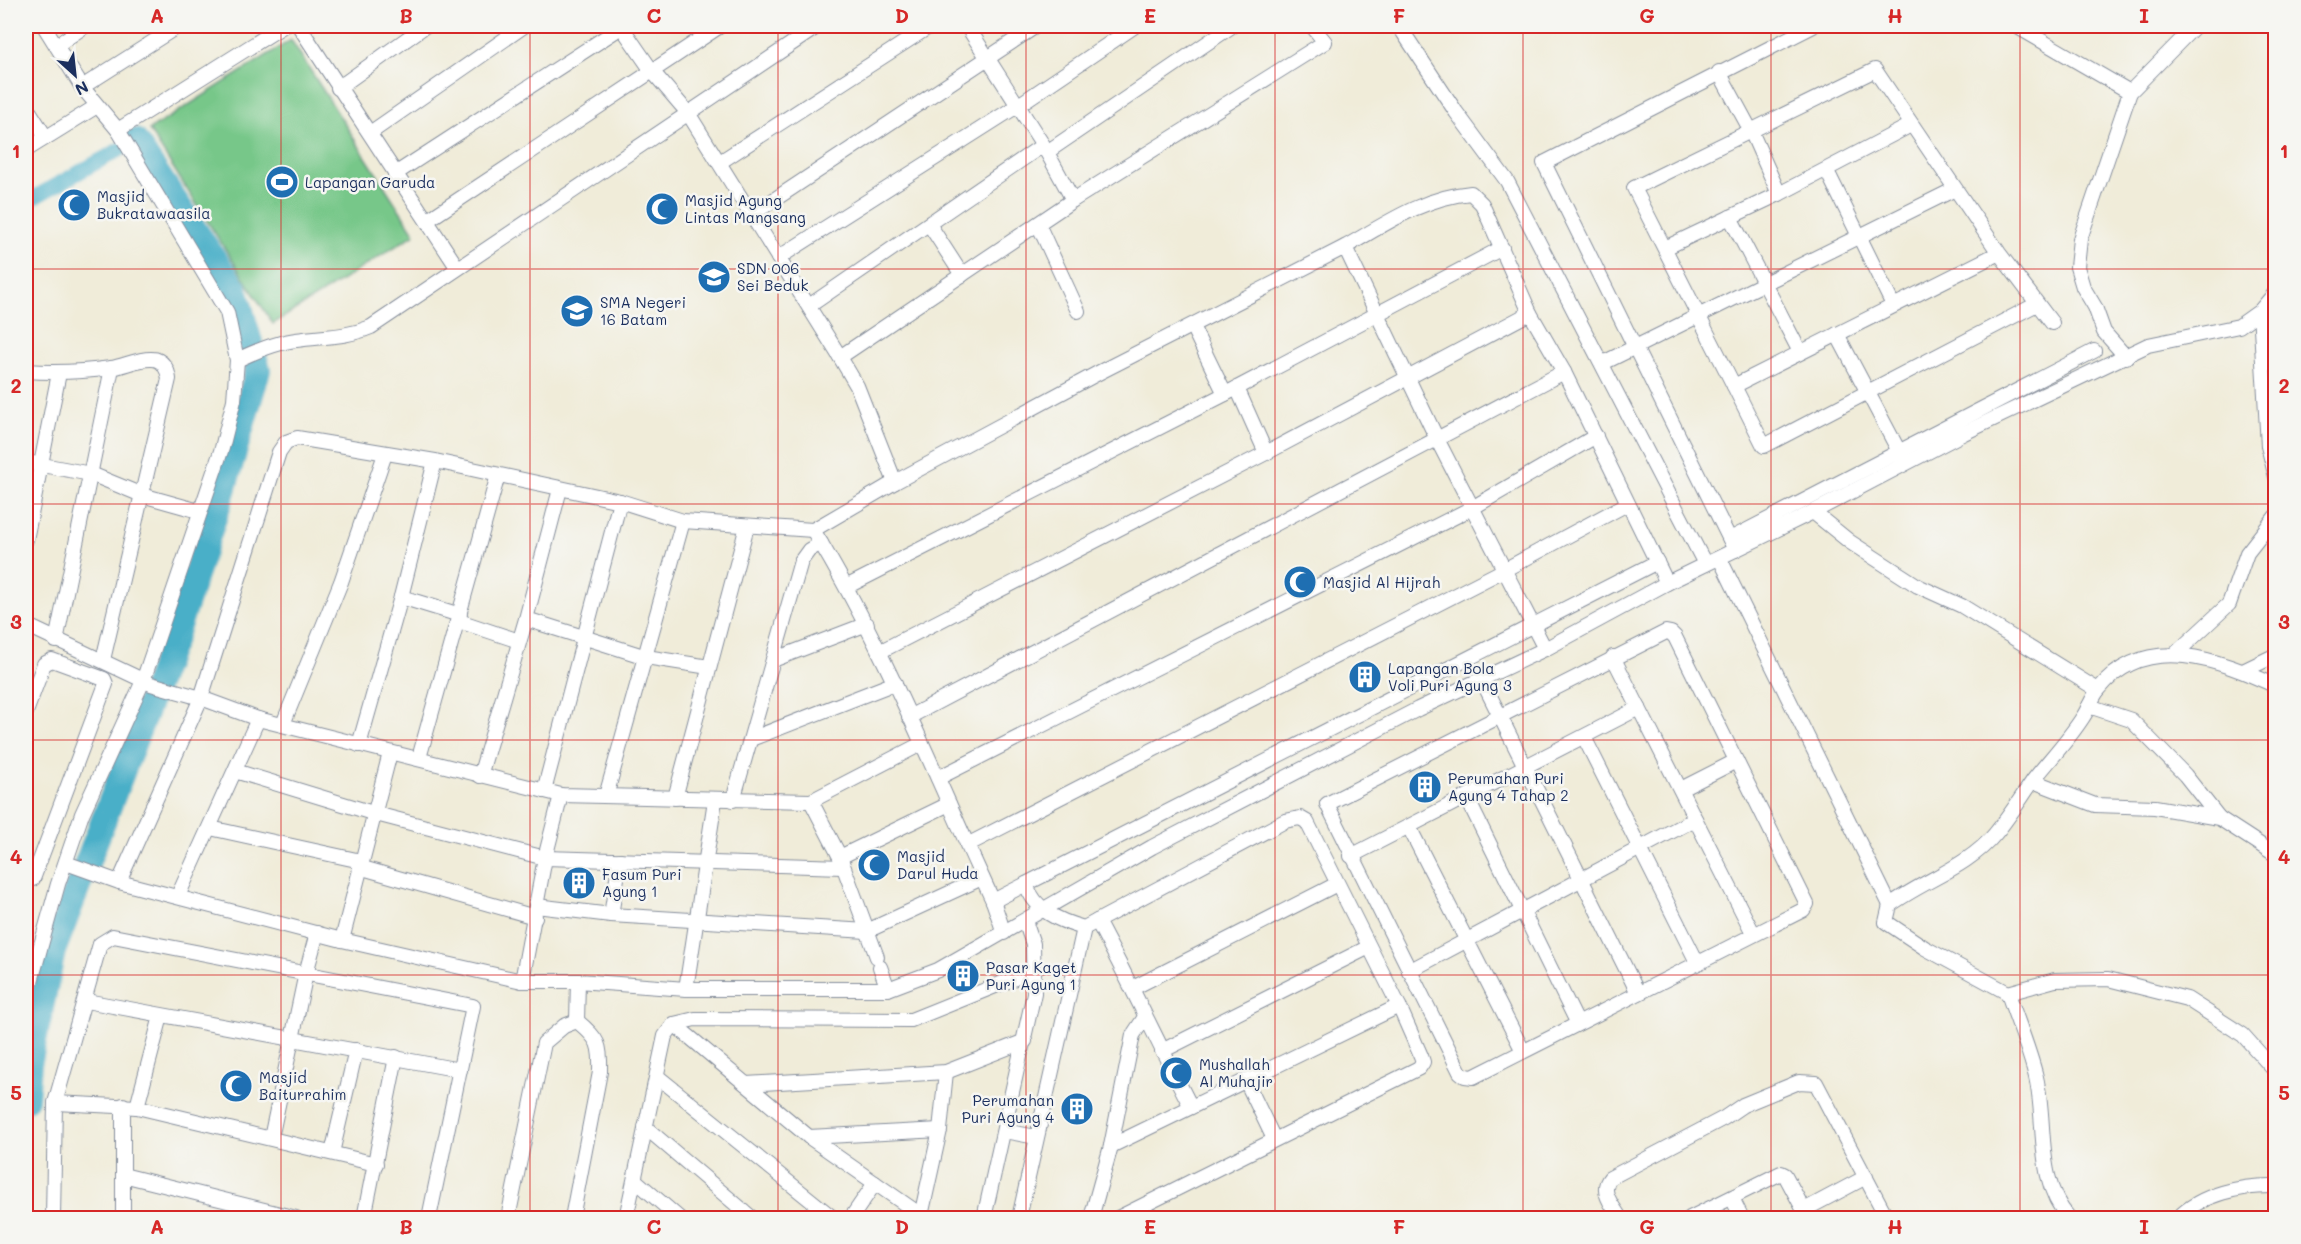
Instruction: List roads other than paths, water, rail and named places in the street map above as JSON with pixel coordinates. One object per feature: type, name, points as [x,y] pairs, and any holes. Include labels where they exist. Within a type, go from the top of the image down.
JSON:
[{"type":"street","points":[[26,999],[58,884],[72,865],[82,814],[147,682],[199,511],[222,448],[234,400],[241,358],[227,312],[118,130],[82,87],[44,26]]},
{"type":"street","points":[[57,45],[85,26]]},
{"type":"street","points":[[82,87],[178,26]]},
{"type":"street","points":[[118,130],[283,26]]},
{"type":"street","points":[[316,26],[301,30],[457,267]]},
{"type":"street","points":[[338,88],[425,26]]},
{"type":"street","points":[[370,133],[524,26]]},
{"type":"street","points":[[395,174],[622,26],[652,71],[688,113],[720,162],[857,386],[895,482]]},
{"type":"street","points":[[428,220],[720,26]]},
{"type":"street","points":[[241,358],[293,340],[328,339],[355,334],[371,327],[818,26]]},
{"type":"street","points":[[720,162],[930,26]]},
{"type":"street","points":[[967,26],[1045,149],[1073,200]]},
{"type":"street","points":[[751,215],[1036,26]]},
{"type":"street","points":[[778,258],[1017,106],[1135,26]]},
{"type":"street","points":[[809,306],[929,224],[1232,26]]},
{"type":"street","points":[[843,363],[962,275],[1073,200],[1325,42],[1312,26]]},
{"type":"street","points":[[1399,26],[1456,112],[1507,181],[1705,564]]},
{"type":"street","points":[[1732,545],[1544,162],[1812,26]]},
{"type":"street","points":[[2016,26],[2130,92]]},
{"type":"street","points":[[2126,357],[2104,332],[2077,267],[2080,239],[2130,92],[2190,28]]},
{"type":"street","points":[[2037,304],[1764,446],[1634,188],[1875,70],[1999,253],[2052,323]]},
{"type":"street","points":[[1719,72],[1751,132],[1779,194]]},
{"type":"street","points":[[26,106],[45,136]]},
{"type":"street","points":[[26,150],[45,136],[97,106]]},
{"type":"street","points":[[1665,248],[1827,171],[1911,125]]},
{"type":"street","points":[[1827,171],[1893,305]]},
{"type":"street","points":[[1603,363],[1860,238],[1955,189]]},
{"type":"street","points":[[114,880],[201,698],[279,452],[286,442],[297,438],[435,461],[620,501],[683,521],[813,530],[895,482],[1100,372],[1345,247],[1413,209],[1451,195],[1471,193],[1482,204],[1530,313],[1564,372],[1667,583]]},
{"type":"street","points":[[1730,217],[1800,352]]},
{"type":"street","points":[[929,224],[962,275]]},
{"type":"street","points":[[1038,224],[1078,311]]},
{"type":"street","points":[[1345,247],[1438,441],[1545,649]]},
{"type":"street","points":[[848,586],[1231,391],[1502,248]]},
{"type":"street","points":[[1734,386],[1999,253]]},
{"type":"street","points":[[1732,545],[1814,512],[1902,457],[2126,357],[2148,345],[2239,326],[2260,311],[2276,292]]},
{"type":"street","points":[[2260,311],[2266,425],[2276,477]]},
{"type":"street","points":[[881,651],[1266,453],[1530,313]]},
{"type":"street","points":[[1192,326],[1266,453]]},
{"type":"street","points":[[1837,334],[1902,457]]},
{"type":"street","points":[[72,865],[114,880],[342,940],[522,981],[578,981],[686,989],[888,989],[938,969],[1025,921],[1047,912],[1152,847],[1418,709],[1484,684],[1667,583],[1720,559],[1732,545],[1902,457],[2094,351]]},
{"type":"street","points":[[26,371],[59,373],[112,368],[153,359],[159,361],[168,372],[169,379],[103,660]]},
{"type":"street","points":[[56,641],[112,368]]},
{"type":"street","points":[[909,717],[1438,441],[1564,372]]},
{"type":"street","points":[[26,540],[59,373]]},
{"type":"street","points":[[939,778],[1472,508],[1596,436]]},
{"type":"street","points":[[283,724],[341,582],[384,454]]},
{"type":"street","points":[[359,745],[401,597],[435,461]]},
{"type":"street","points":[[26,462],[91,474],[142,495],[199,511]]},
{"type":"street","points":[[419,759],[498,475]]},
{"type":"street","points":[[480,776],[526,619],[560,489]]},
{"type":"street","points":[[544,791],[620,501]]},
{"type":"street","points":[[967,845],[1504,570],[1628,504]]},
{"type":"street","points":[[1814,512],[1850,542],[1918,586],[1962,606],[2098,690]]},
{"type":"street","points":[[2174,655],[2229,604],[2247,553],[2276,516]]},
{"type":"street","points":[[606,796],[683,521]]},
{"type":"street","points":[[675,798],[747,526]]},
{"type":"street","points":[[813,530],[848,586],[881,651],[993,901],[1004,933]]},
{"type":"street","points":[[733,800],[801,561],[809,550],[821,543]]},
{"type":"street","points":[[1720,559],[1890,905],[1886,922],[1925,948],[2008,993],[2036,1078],[2043,1156],[2058,1207],[2069,1218]]},
{"type":"street","points":[[993,901],[1657,562]]},
{"type":"street","points":[[401,597],[519,641]]},
{"type":"street","points":[[526,619],[585,640],[646,657],[709,668]]},
{"type":"street","points":[[773,660],[867,624]]},
{"type":"street","points":[[26,625],[147,682],[201,698],[258,719],[561,795],[811,801],[921,744]]},
{"type":"street","points":[[1666,632],[1671,633],[1807,904],[1803,910],[1577,1022],[1473,1077],[1465,1077],[1460,1072],[1328,808],[1330,801],[1498,712],[1666,632]]},
{"type":"street","points":[[1890,905],[1911,889],[1974,857],[1995,834],[2089,706],[2098,690],[2112,677],[2137,662],[2174,655],[2215,661],[2276,686]]},
{"type":"street","points":[[2243,671],[2276,655]]},
{"type":"street","points":[[1613,657],[1753,933]]},
{"type":"street","points":[[26,712],[31,680],[44,664],[52,660],[104,679],[106,684],[29,878],[58,884]]},
{"type":"street","points":[[751,739],[895,683]]},
{"type":"street","points":[[1484,684],[1638,993]]},
{"type":"street","points":[[2089,706],[2131,720],[2185,775],[2219,818],[2276,855]]},
{"type":"street","points":[[1351,856],[1639,708]]},
{"type":"street","points":[[178,896],[258,719]]},
{"type":"street","points":[[1584,737],[1696,962]]},
{"type":"street","points":[[342,940],[390,753]]},
{"type":"street","points":[[1681,789],[1736,761]]},
{"type":"street","points":[[235,771],[376,814],[545,858],[703,863],[841,862],[949,804]]},
{"type":"street","points":[[2033,781],[2095,805],[2155,807],[2219,818]]},
{"type":"street","points":[[522,981],[545,858],[561,795]]},
{"type":"street","points":[[1467,798],[1577,1022]]},
{"type":"street","points":[[686,989],[703,863],[715,800]]},
{"type":"street","points":[[811,801],[841,862],[888,989]]},
{"type":"street","points":[[1026,884],[1034,902],[1047,912],[1067,923],[1084,928],[1285,821],[1300,818],[1306,822],[1399,1006],[1423,1062],[1419,1068],[1118,1218]]},
{"type":"street","points":[[1409,971],[1524,912],[1638,847],[1695,819]]},
{"type":"street","points":[[1409,827],[1523,1051]]},
{"type":"street","points":[[210,828],[360,864],[535,911],[867,931],[982,878]]},
{"type":"street","points":[[611,915],[620,860]]},
{"type":"street","points":[[1133,988],[1337,884]]},
{"type":"street","points":[[984,1218],[1024,1041],[1035,970],[1033,944],[1025,921]]},
{"type":"street","points":[[1097,921],[1133,988],[1144,1017],[1191,1107]]},
{"type":"street","points":[[1019,1218],[1084,928]]},
{"type":"street","points":[[271,1138],[306,973],[317,933]]},
{"type":"street","points":[[54,1218],[55,1103],[86,1001],[100,944],[113,936],[473,1006],[429,1218]]},
{"type":"street","points":[[1162,1051],[1369,947]]},
{"type":"street","points":[[626,1218],[665,1036],[674,1024],[695,1019],[911,1020],[1035,970]]},
{"type":"street","points":[[2008,993],[2055,980],[2108,979],[2187,999],[2243,1035],[2276,1072]]},
{"type":"street","points":[[577,1022],[578,981]]},
{"type":"street","points":[[86,1001],[460,1070]]},
{"type":"street","points":[[1111,1146],[1399,1006]]},
{"type":"street","points":[[137,1107],[161,1016]]},
{"type":"street","points":[[1091,1218],[1111,1146],[1133,1035],[1144,1017]]},
{"type":"street","points":[[508,1218],[544,1042],[564,1026],[577,1022]]},
{"type":"street","points":[[572,1218],[600,1072],[601,1051],[594,1035],[577,1022]]},
{"type":"street","points":[[674,1024],[809,1137],[923,1217],[940,1130],[946,1072]]},
{"type":"street","points":[[746,1083],[946,1072],[1024,1041]]},
{"type":"street","points":[[332,1153],[356,1050]]},
{"type":"street","points":[[364,1218],[396,1058]]},
{"type":"street","points":[[658,1077],[833,1218]]},
{"type":"street","points":[[1246,1082],[1274,1139]]},
{"type":"street","points":[[1620,1218],[1605,1192],[1606,1182],[1610,1178],[1724,1118],[1743,1105],[1799,1082],[1816,1083],[1887,1218]]},
{"type":"street","points":[[55,1103],[137,1107],[376,1164]]},
{"type":"street","points":[[123,1105],[123,1218]]},
{"type":"street","points":[[645,1127],[752,1218]]},
{"type":"street","points":[[809,1137],[940,1130]]},
{"type":"street","points":[[1005,1131],[1036,1137]]},
{"type":"street","points":[[1690,1218],[1781,1173],[1785,1175],[1806,1214],[1866,1177]]},
{"type":"street","points":[[123,1174],[296,1218]]},
{"type":"street","points":[[634,1180],[679,1218]]},
{"type":"street","points":[[851,1218],[875,1183]]},
{"type":"street","points":[[2178,1218],[2187,1208],[2226,1191],[2276,1186]]},
{"type":"street","points":[[1732,1198],[1742,1218]]},
{"type":"waterway","points":[[26,202],[135,141]]},
{"type":"waterway","points":[[26,1099],[29,1064],[53,951],[174,638],[222,494],[258,370],[235,290],[135,141]]},
{"type":"place","name":"Lapangan Garuda","points":[[282,182]]},
{"type":"place","name":"Masjid Bukratawaasila","points":[[74,205]]},
{"type":"place","name":"Masjid Agung Lintas Mangsang","points":[[662,209]]},
{"type":"place","name":"SDN 006 Sei Beduk","points":[[714,277]]},
{"type":"place","name":"SMA Negeri 16 Batam","points":[[577,311]]},
{"type":"place","name":"Masjid Al Hijrah","points":[[1300,582]]},
{"type":"place","name":"Lapangan Bola Voli Puri Agung 3","points":[[1365,677]]},
{"type":"place","name":"Perumahan Puri Agung 4 Tahap 2","points":[[1425,787]]},
{"type":"place","name":"Masjid Darul Huda","points":[[874,865]]},
{"type":"place","name":"Fasum Puri Agung 1","points":[[579,883]]},
{"type":"place","name":"Pasar Kaget Puri Agung 1","points":[[963,976]]},
{"type":"place","name":"Mushallah Al Muhajir","points":[[1176,1073]]},
{"type":"place","name":"Masjid Baiturrahim","points":[[236,1086]]},
{"type":"place","name":"Perumahan Puri Agung 4","points":[[1077,1109]]}]
